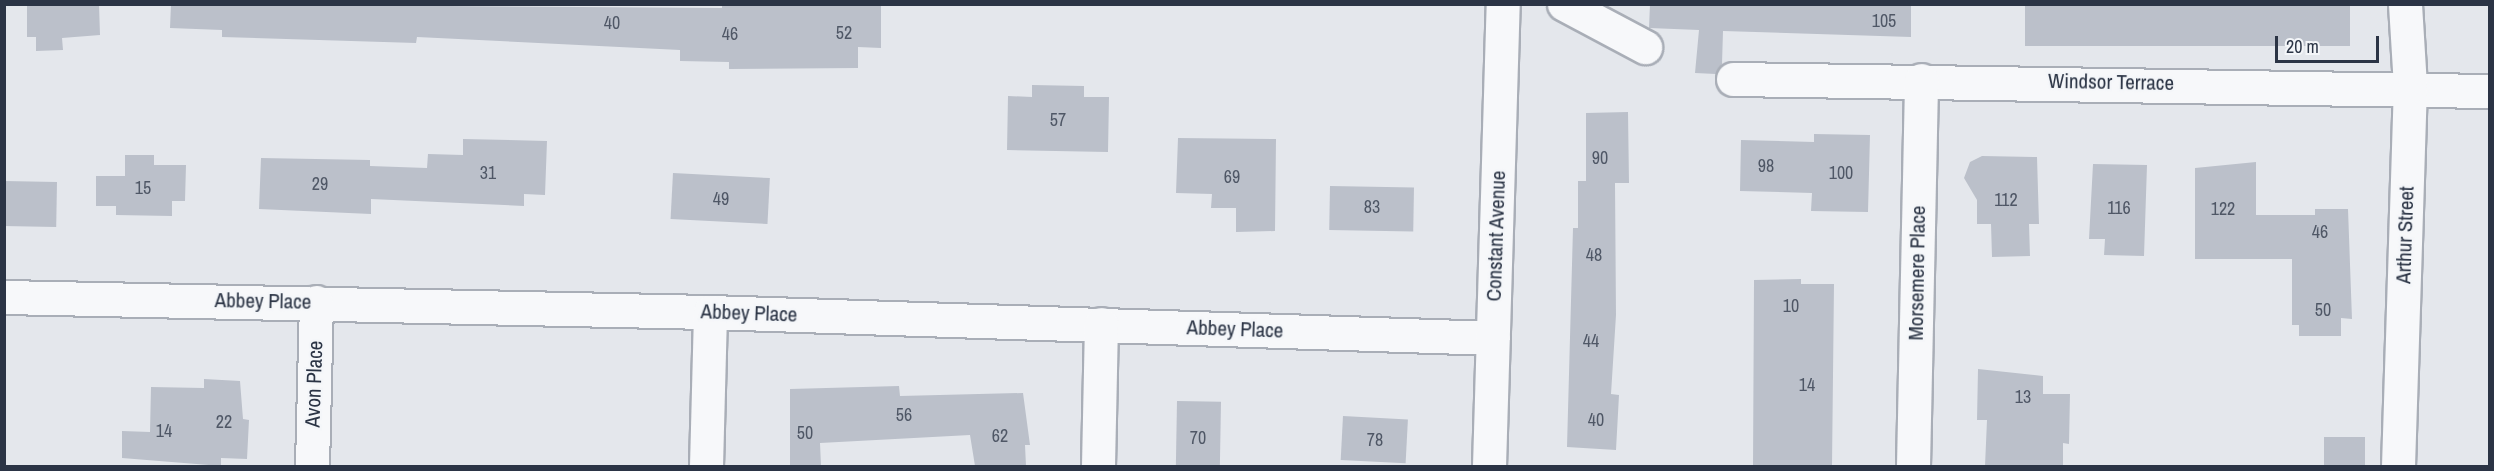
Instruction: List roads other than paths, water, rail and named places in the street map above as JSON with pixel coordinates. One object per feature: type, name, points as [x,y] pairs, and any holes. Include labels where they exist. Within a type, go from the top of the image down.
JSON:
[{"type":"street","name":"Constant Avenue","points":[[1489,466],[1503,4]]},
{"type":"street","points":[[1564,4],[1644,47]]},
{"type":"street","name":"Arthur Street","points":[[2398,466],[2410,86],[2406,4]]},
{"type":"street","name":"Windsor Terrace","points":[[1733,79],[2410,86],[2490,91]]},
{"type":"street","name":"Morsemere Place","points":[[1913,466],[1921,80]]},
{"type":"street","name":"Abbey Place","points":[[4,297],[710,312],[1493,338]]},
{"type":"street","name":"Avon Place","points":[[312,466],[316,302]]},
{"type":"street","points":[[706,466],[710,312]]},
{"type":"street","points":[[1098,466],[1101,324]]}]
